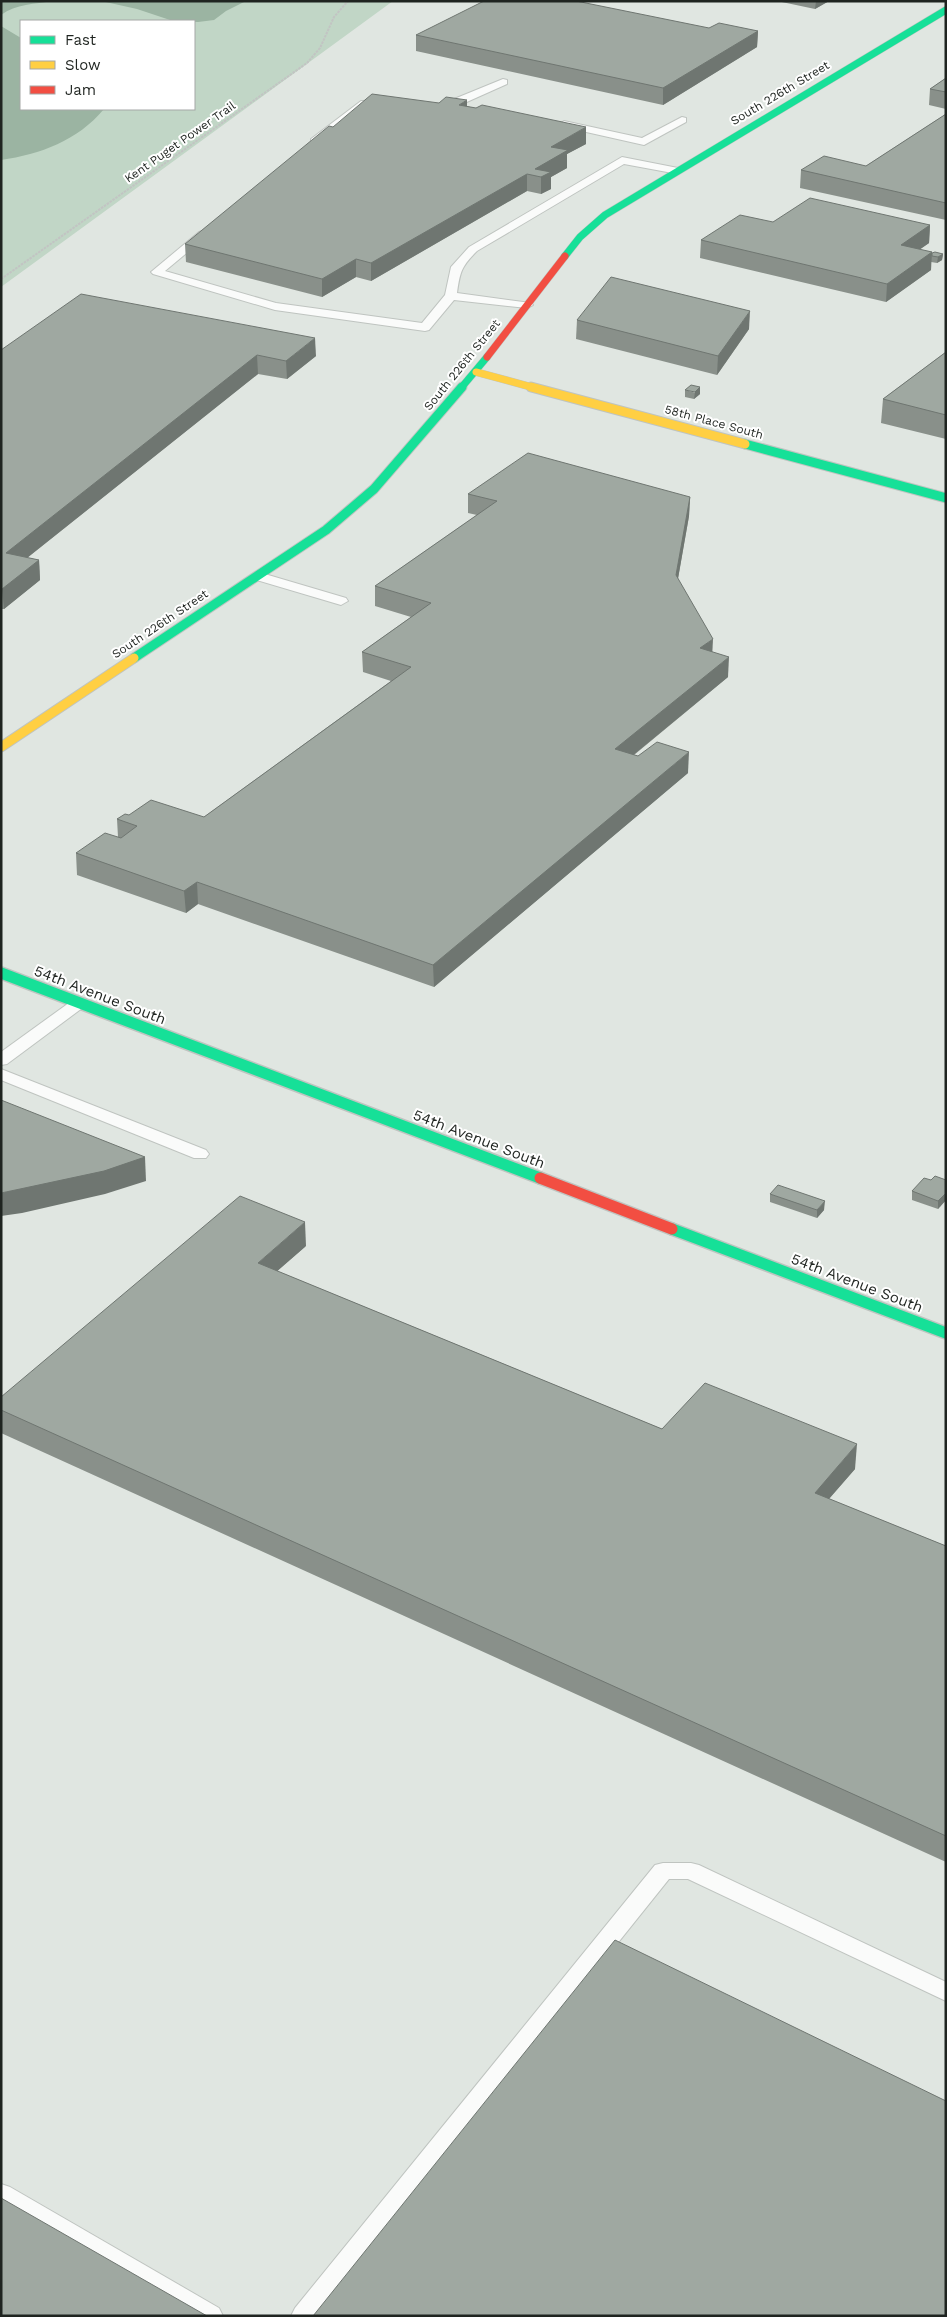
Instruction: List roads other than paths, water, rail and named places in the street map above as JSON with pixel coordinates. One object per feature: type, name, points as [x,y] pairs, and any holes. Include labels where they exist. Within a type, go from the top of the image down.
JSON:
[{"type":"street","name":"South 226th Street","points":[[1,747],[326,530],[374,489],[476,372],[580,237],[605,215],[946,10]]},
{"type":"street","name":"58th Place South","points":[[476,372],[946,498]]},
{"type":"street","name":"54th Avenue South","points":[[1,973],[946,1332]]},
{"type":"lane","points":[[434,107],[461,100],[503,82]]},
{"type":"lane","points":[[461,100],[480,105]]},
{"type":"lane","points":[[308,147],[361,104],[396,106]]},
{"type":"lane","points":[[210,229],[157,272],[275,306],[425,327],[451,296],[458,263],[473,249],[622,160],[644,142],[682,120]]},
{"type":"lane","points":[[557,122],[644,142]]},
{"type":"lane","points":[[622,160],[678,171]]},
{"type":"lane","points":[[451,296],[528,305]]},
{"type":"lane","points":[[258,576],[341,601]]},
{"type":"lane","points":[[1,1060],[79,1003]]},
{"type":"lane","points":[[1,1074],[200,1154]]},
{"type":"lane","points":[[304,2316],[663,1871],[691,1871],[946,1992]]},
{"type":"lane","points":[[1,2194],[210,2316]]}]
